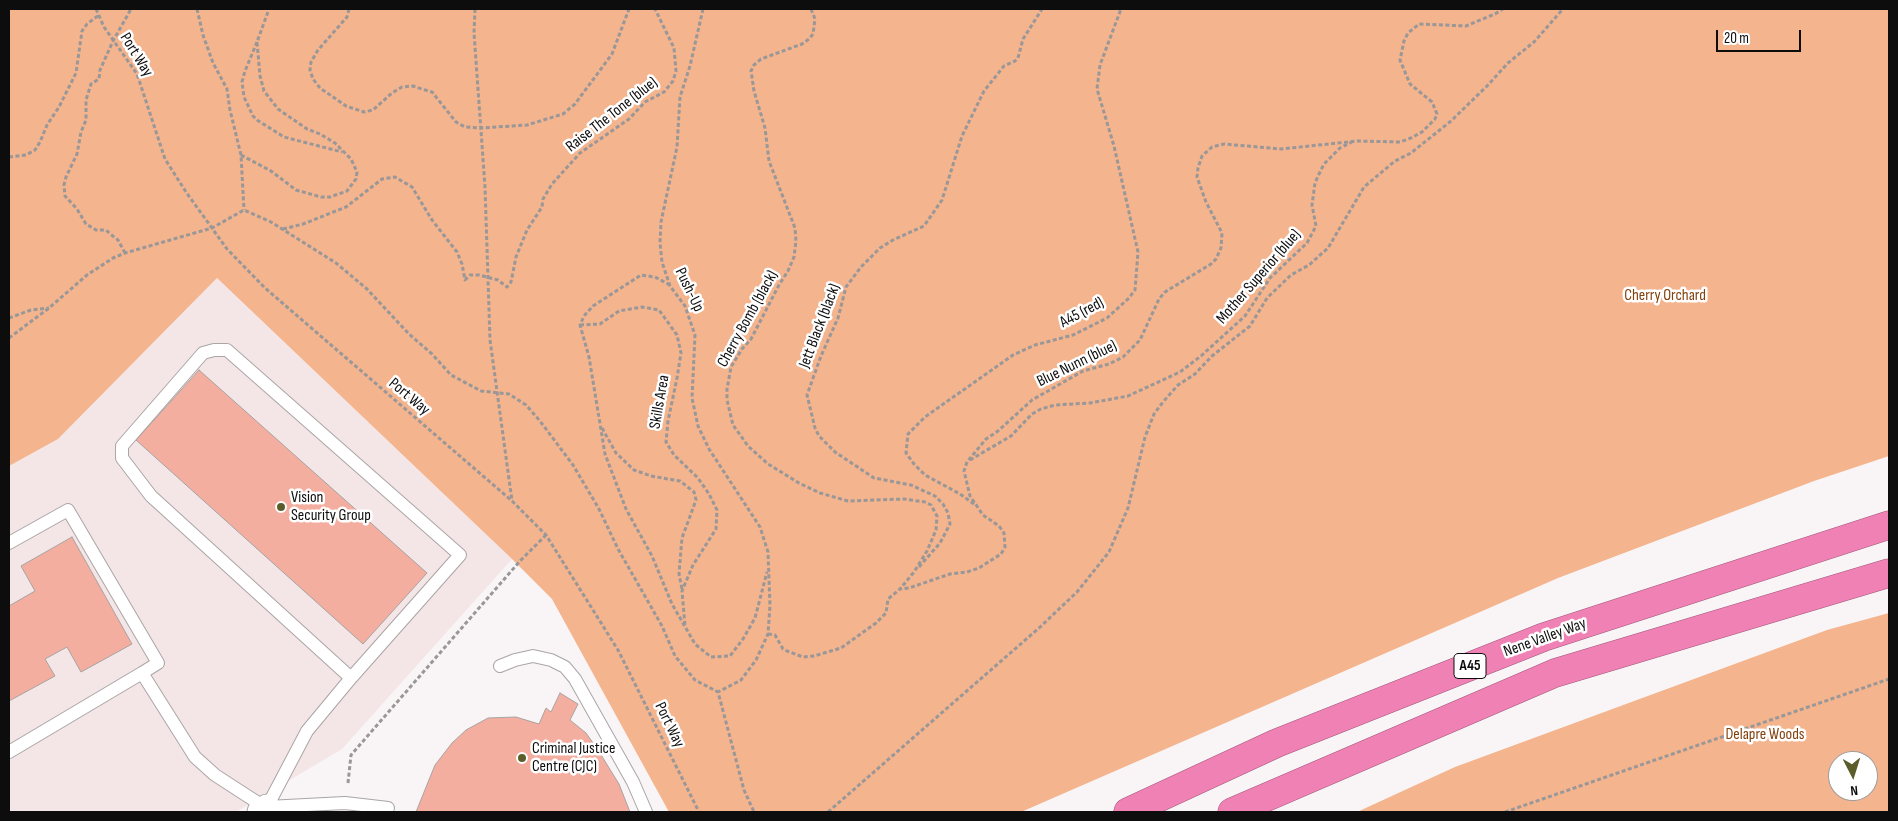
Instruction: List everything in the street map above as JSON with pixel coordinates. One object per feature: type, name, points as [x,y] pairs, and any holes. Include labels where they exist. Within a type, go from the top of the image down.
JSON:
[{"type":"highway","name":"Nene Valley Way","points":[[1128,812],[1277,742],[1544,637],[1889,525]]},
{"type":"highway","name":"A45","points":[[1232,812],[1555,673],[1889,573]]},
{"type":"lane","points":[[266,811],[307,731],[351,678],[460,555],[227,350],[214,350],[203,353],[122,446],[122,458],[151,496],[351,678]]},
{"type":"lane","points":[[9,543],[68,510],[158,663],[9,752]]},
{"type":"lane","points":[[500,666],[533,656],[551,660],[565,667],[575,678],[628,773],[646,812]]},
{"type":"lane","points":[[142,673],[195,758],[215,775],[266,811],[345,803],[388,808]]},
{"type":"path","name":"Port Way","points":[[96,9],[113,41],[137,74],[165,159],[227,249],[265,288],[512,501],[546,535],[618,650],[699,812]]},
{"type":"path","points":[[125,253],[118,240],[106,230],[96,230],[86,224],[77,209],[65,196],[64,185],[78,154],[81,132],[86,120],[86,100],[91,84],[99,79],[100,70],[113,41],[131,9]]},
{"type":"path","points":[[197,9],[212,64],[227,89],[240,155],[244,210]]},
{"type":"path","points":[[269,9],[242,82],[244,96],[253,116],[284,137],[344,153]]},
{"type":"path","points":[[349,9],[347,17],[318,50],[311,62],[310,70],[313,79],[320,88],[346,106],[364,112],[373,110],[392,93],[402,87],[414,86],[432,92],[456,122],[465,127],[481,128],[528,125],[563,114],[575,104],[612,54],[629,9]]},
{"type":"path","points":[[475,9],[474,33],[485,187],[490,340],[512,501]]},
{"type":"path","name":"Raise The Tone (blue)","points":[[283,229],[303,224],[346,207],[382,179],[395,177],[412,186],[432,220],[457,252],[462,264],[465,280],[470,275],[487,277],[498,280],[507,287],[511,282],[516,257],[527,230],[542,207],[543,199],[552,184],[580,153],[628,119],[645,102],[664,92],[673,81],[676,72],[674,48],[655,9]]},
{"type":"path","name":"Push-Up","points":[[703,9],[690,66],[680,96],[677,147],[661,222],[660,243],[662,262],[670,286],[685,306],[695,335],[692,398],[698,426],[709,450],[760,527],[768,552],[770,606],[768,634]]},
{"type":"path","name":"Cherry Bomb (black)","points":[[811,9],[815,19],[813,34],[809,39],[802,44],[761,59],[754,65],[751,71],[754,91],[765,128],[770,161],[795,228],[796,242],[794,257],[788,271],[751,339],[742,348],[731,367],[726,389],[729,414],[740,436],[755,454],[781,472],[820,493],[848,500],[904,499],[925,502],[931,506],[937,516],[936,530],[914,572],[900,589]]},
{"type":"path","name":"Jett Black (black)","points":[[914,572],[940,543],[947,532],[950,524],[948,512],[936,496],[911,485],[874,478],[834,452],[819,436],[815,428],[807,395],[821,356],[838,318],[846,287],[861,267],[880,248],[924,226],[942,200],[962,136],[984,91],[1004,66],[1016,61],[1023,39],[1042,9]]},
{"type":"path","name":"A45 (red)","points":[[975,504],[925,475],[914,464],[906,453],[908,434],[925,417],[1013,355],[1035,345],[1073,335],[1098,323],[1107,318],[1130,298],[1135,290],[1138,252],[1114,146],[1097,89],[1100,65],[1121,9]]},
{"type":"path","name":"Blue Nunn (blue)","points":[[967,462],[986,439],[998,431],[1032,400],[1076,375],[1123,357],[1140,340],[1159,299],[1165,292],[1211,264],[1216,258],[1221,248],[1222,233],[1208,207],[1197,177],[1202,156],[1212,147],[1224,144],[1281,149],[1357,141],[1400,142],[1422,132],[1435,119],[1437,110],[1432,102],[1410,84],[1400,60],[1404,41],[1411,30],[1419,24],[1466,26],[1503,9]]},
{"type":"path","points":[[828,812],[1039,628],[1077,592],[1109,552],[1128,508],[1145,437],[1154,414],[1178,385],[1195,374],[1212,356],[1250,326],[1267,298],[1281,284],[1291,275],[1309,265],[1328,248],[1364,187],[1395,161],[1411,153],[1451,121],[1508,63],[1534,42],[1563,9]]},
{"type":"path","points":[[9,157],[26,155],[35,150],[76,73],[82,31],[99,16]]},
{"type":"path","points":[[240,155],[271,171],[296,190],[312,195],[330,198],[347,191],[356,179],[355,166],[352,159],[335,143],[307,129],[272,104],[264,91],[260,76],[257,42]]},
{"type":"path","name":"Mother Superior (blue)","points":[[967,462],[1011,436],[1032,414],[1041,409],[1055,405],[1096,402],[1128,396],[1180,372],[1201,356],[1244,316],[1270,278],[1307,244],[1316,226],[1312,205],[1315,183],[1324,164],[1340,148],[1357,141]]},
{"type":"path","points":[[9,338],[49,308],[87,275],[125,253],[212,228],[244,210]]},
{"type":"path","points":[[244,210],[283,229],[336,263],[367,290],[408,334],[432,354],[451,375],[481,391],[509,394],[526,405],[572,465],[599,509],[643,595],[662,626],[676,656],[695,680],[718,692],[744,790],[754,812]]},
{"type":"path","points":[[580,326],[584,316],[593,306],[641,275],[655,276],[670,286]]},
{"type":"path","name":"Skills Area","points":[[682,591],[693,564],[716,530],[717,510],[698,478],[674,455],[666,442],[668,421],[681,353],[677,335],[659,310],[642,307],[619,311],[600,324],[580,326],[588,357],[605,454],[626,509],[652,556],[672,604],[695,644],[711,657],[730,656],[743,639],[755,618],[768,567]]},
{"type":"path","points":[[9,318],[31,310],[49,308]]},
{"type":"path","name":"Skills Area","points":[[601,425],[616,453],[634,470],[651,476],[680,481],[694,492],[696,500],[682,538],[679,574],[686,628]]},
{"type":"path","points":[[718,692],[741,680],[756,660],[768,634],[775,635],[787,652],[803,657],[814,656],[841,648],[876,623],[886,613],[888,599],[900,589],[950,574],[979,568],[1001,554],[1005,547],[1002,529],[983,515],[970,496],[965,476],[967,462]]},
{"type":"path","points":[[345,803],[349,794],[348,775],[351,755],[520,561],[546,535]]},
{"type":"path","points":[[1505,812],[1889,679]]},
{"type":"shaded area","points":[[217,278],[512,559],[342,749],[236,812],[9,812],[9,466],[58,439]]},
{"type":"green space","name":"Cherry Orchard","points":[[9,9],[1889,9],[1889,456],[1814,481],[1558,578],[1021,812],[669,812],[552,599],[217,278],[58,439],[9,466]]},
{"type":"green space","name":"Delapre Woods","points":[[1889,613],[1889,812],[1357,812],[1455,767],[1827,630]]},
{"type":"building","name":"Vision Security Group","points":[[199,370],[427,573],[363,644],[136,440]]},
{"type":"building","points":[[72,537],[132,644],[81,672],[67,647],[45,659],[55,676],[9,701],[9,606],[35,591],[21,566]]},
{"type":"building","name":"Criminal Justice Centre (CJC)","points":[[560,693],[578,704],[570,720],[586,733],[598,750],[619,784],[630,812],[416,812],[435,765],[452,743],[466,730],[488,718],[516,717],[539,724],[546,708],[551,712]]},
{"type":"place","name":"Vision Security Group","points":[[281,507]]},
{"type":"place","name":"Criminal Justice Centre (CJC)","points":[[522,758]]}]
